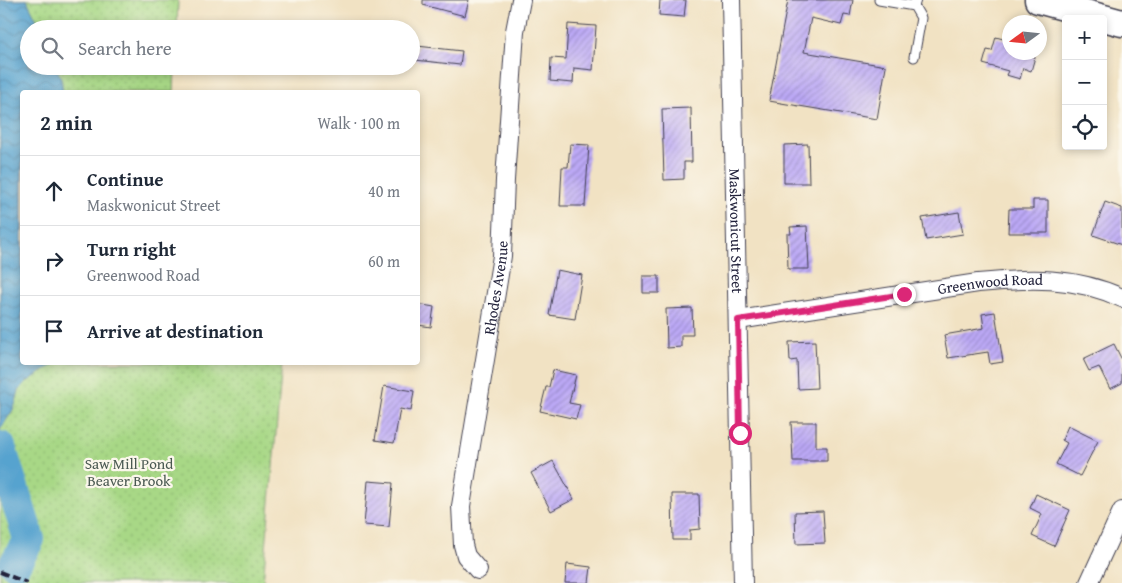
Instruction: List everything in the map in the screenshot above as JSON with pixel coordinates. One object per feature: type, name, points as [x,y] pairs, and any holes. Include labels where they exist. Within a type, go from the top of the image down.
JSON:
[{"type":"main road","points":[[1038,0],[1122,24]]},
{"type":"street","name":"Rhodes Avenue","points":[[478,570],[466,556],[461,506],[502,256],[515,31],[521,0]]},
{"type":"street","name":"Maskwonicut Street","points":[[731,0],[743,583]]},
{"type":"street","name":"Greenwood Road","points":[[738,320],[978,283],[1017,279],[1053,279],[1082,283],[1122,298]]},
{"type":"street","points":[[1089,583],[1122,511]]},
{"type":"lane","points":[[879,0],[915,3],[921,18],[914,57]]},
{"type":"green space","name":"Saw Mill Pond Beaver Brook","points":[[0,0],[178,0],[177,20],[20,20],[20,75],[175,75],[174,90],[20,90],[20,365],[282,365],[263,583],[0,583]]},
{"type":"water","points":[[0,0],[27,0],[37,20],[20,20],[20,75],[59,75],[63,90],[20,90],[20,365],[53,365],[25,383],[19,391],[14,408],[0,430]]},
{"type":"building","points":[[423,0],[469,0],[465,16],[423,5]]},
{"type":"building","points":[[660,0],[686,0],[684,17],[659,15]]},
{"type":"building","points":[[788,0],[853,0],[850,16],[844,15],[841,25],[811,18],[804,52],[886,66],[877,119],[769,101]]},
{"type":"building","points":[[568,24],[596,26],[593,70],[574,68],[573,83],[550,81],[551,58],[566,59]]},
{"type":"building","points":[[996,37],[1002,39],[1002,60],[1034,60],[1031,71],[1023,68],[1020,79],[1006,75],[1008,71],[983,64],[987,50],[992,51]]},
{"type":"building","points":[[420,46],[462,51],[460,65],[420,61]]},
{"type":"building","points":[[691,108],[692,162],[684,162],[684,179],[664,180],[662,109]]},
{"type":"building","points":[[570,144],[589,145],[585,206],[560,206],[562,167],[568,167]]},
{"type":"building","points":[[808,144],[809,183],[784,183],[784,145]]},
{"type":"building","points":[[1033,200],[1048,200],[1048,233],[1008,233],[1009,209],[1033,209]]},
{"type":"building","points":[[1105,202],[1122,208],[1122,245],[1093,235]]},
{"type":"building","points":[[959,212],[963,234],[926,240],[922,218]]},
{"type":"building","points":[[807,226],[809,269],[788,269],[787,234],[791,234],[790,227]]},
{"type":"building","points":[[557,270],[582,275],[575,319],[549,315]]},
{"type":"building","points":[[643,276],[659,276],[659,293],[643,293]]},
{"type":"building","points":[[420,304],[434,307],[431,327],[420,325]]},
{"type":"building","points":[[692,308],[693,335],[681,335],[681,347],[667,348],[666,309]]},
{"type":"building","points":[[995,312],[1003,362],[990,364],[988,352],[948,358],[944,335],[984,328],[982,314]]},
{"type":"building","points":[[815,341],[817,388],[798,389],[797,360],[790,361],[789,342]]},
{"type":"building","points":[[1114,344],[1122,360],[1122,383],[1110,389],[1099,367],[1089,371],[1083,359]]},
{"type":"building","points":[[553,370],[576,375],[569,403],[580,405],[576,419],[540,411],[546,387],[549,387]]},
{"type":"building","points":[[384,386],[414,391],[411,411],[400,409],[394,443],[375,440]]},
{"type":"building","points":[[791,422],[816,422],[816,447],[827,447],[827,461],[793,461]]},
{"type":"building","points":[[1068,426],[1098,441],[1080,476],[1056,464],[1067,443],[1062,440]]},
{"type":"building","points":[[553,461],[574,499],[551,511],[531,473]]},
{"type":"building","points":[[368,481],[393,483],[389,527],[364,525]]},
{"type":"building","points":[[672,494],[699,494],[700,529],[690,530],[690,540],[673,540]]},
{"type":"building","points":[[1036,494],[1070,510],[1054,546],[1032,536],[1042,514],[1030,508]]},
{"type":"building","points":[[823,511],[825,543],[796,544],[795,512]]},
{"type":"building","points":[[567,564],[591,567],[589,583],[565,583]]},
{"type":"waterway","points":[[0,447],[29,539],[15,564]]},
{"type":"railway","points":[[0,572],[27,583]]},
{"type":"route","points":[[740,433],[738,320],[904,294]]}]
